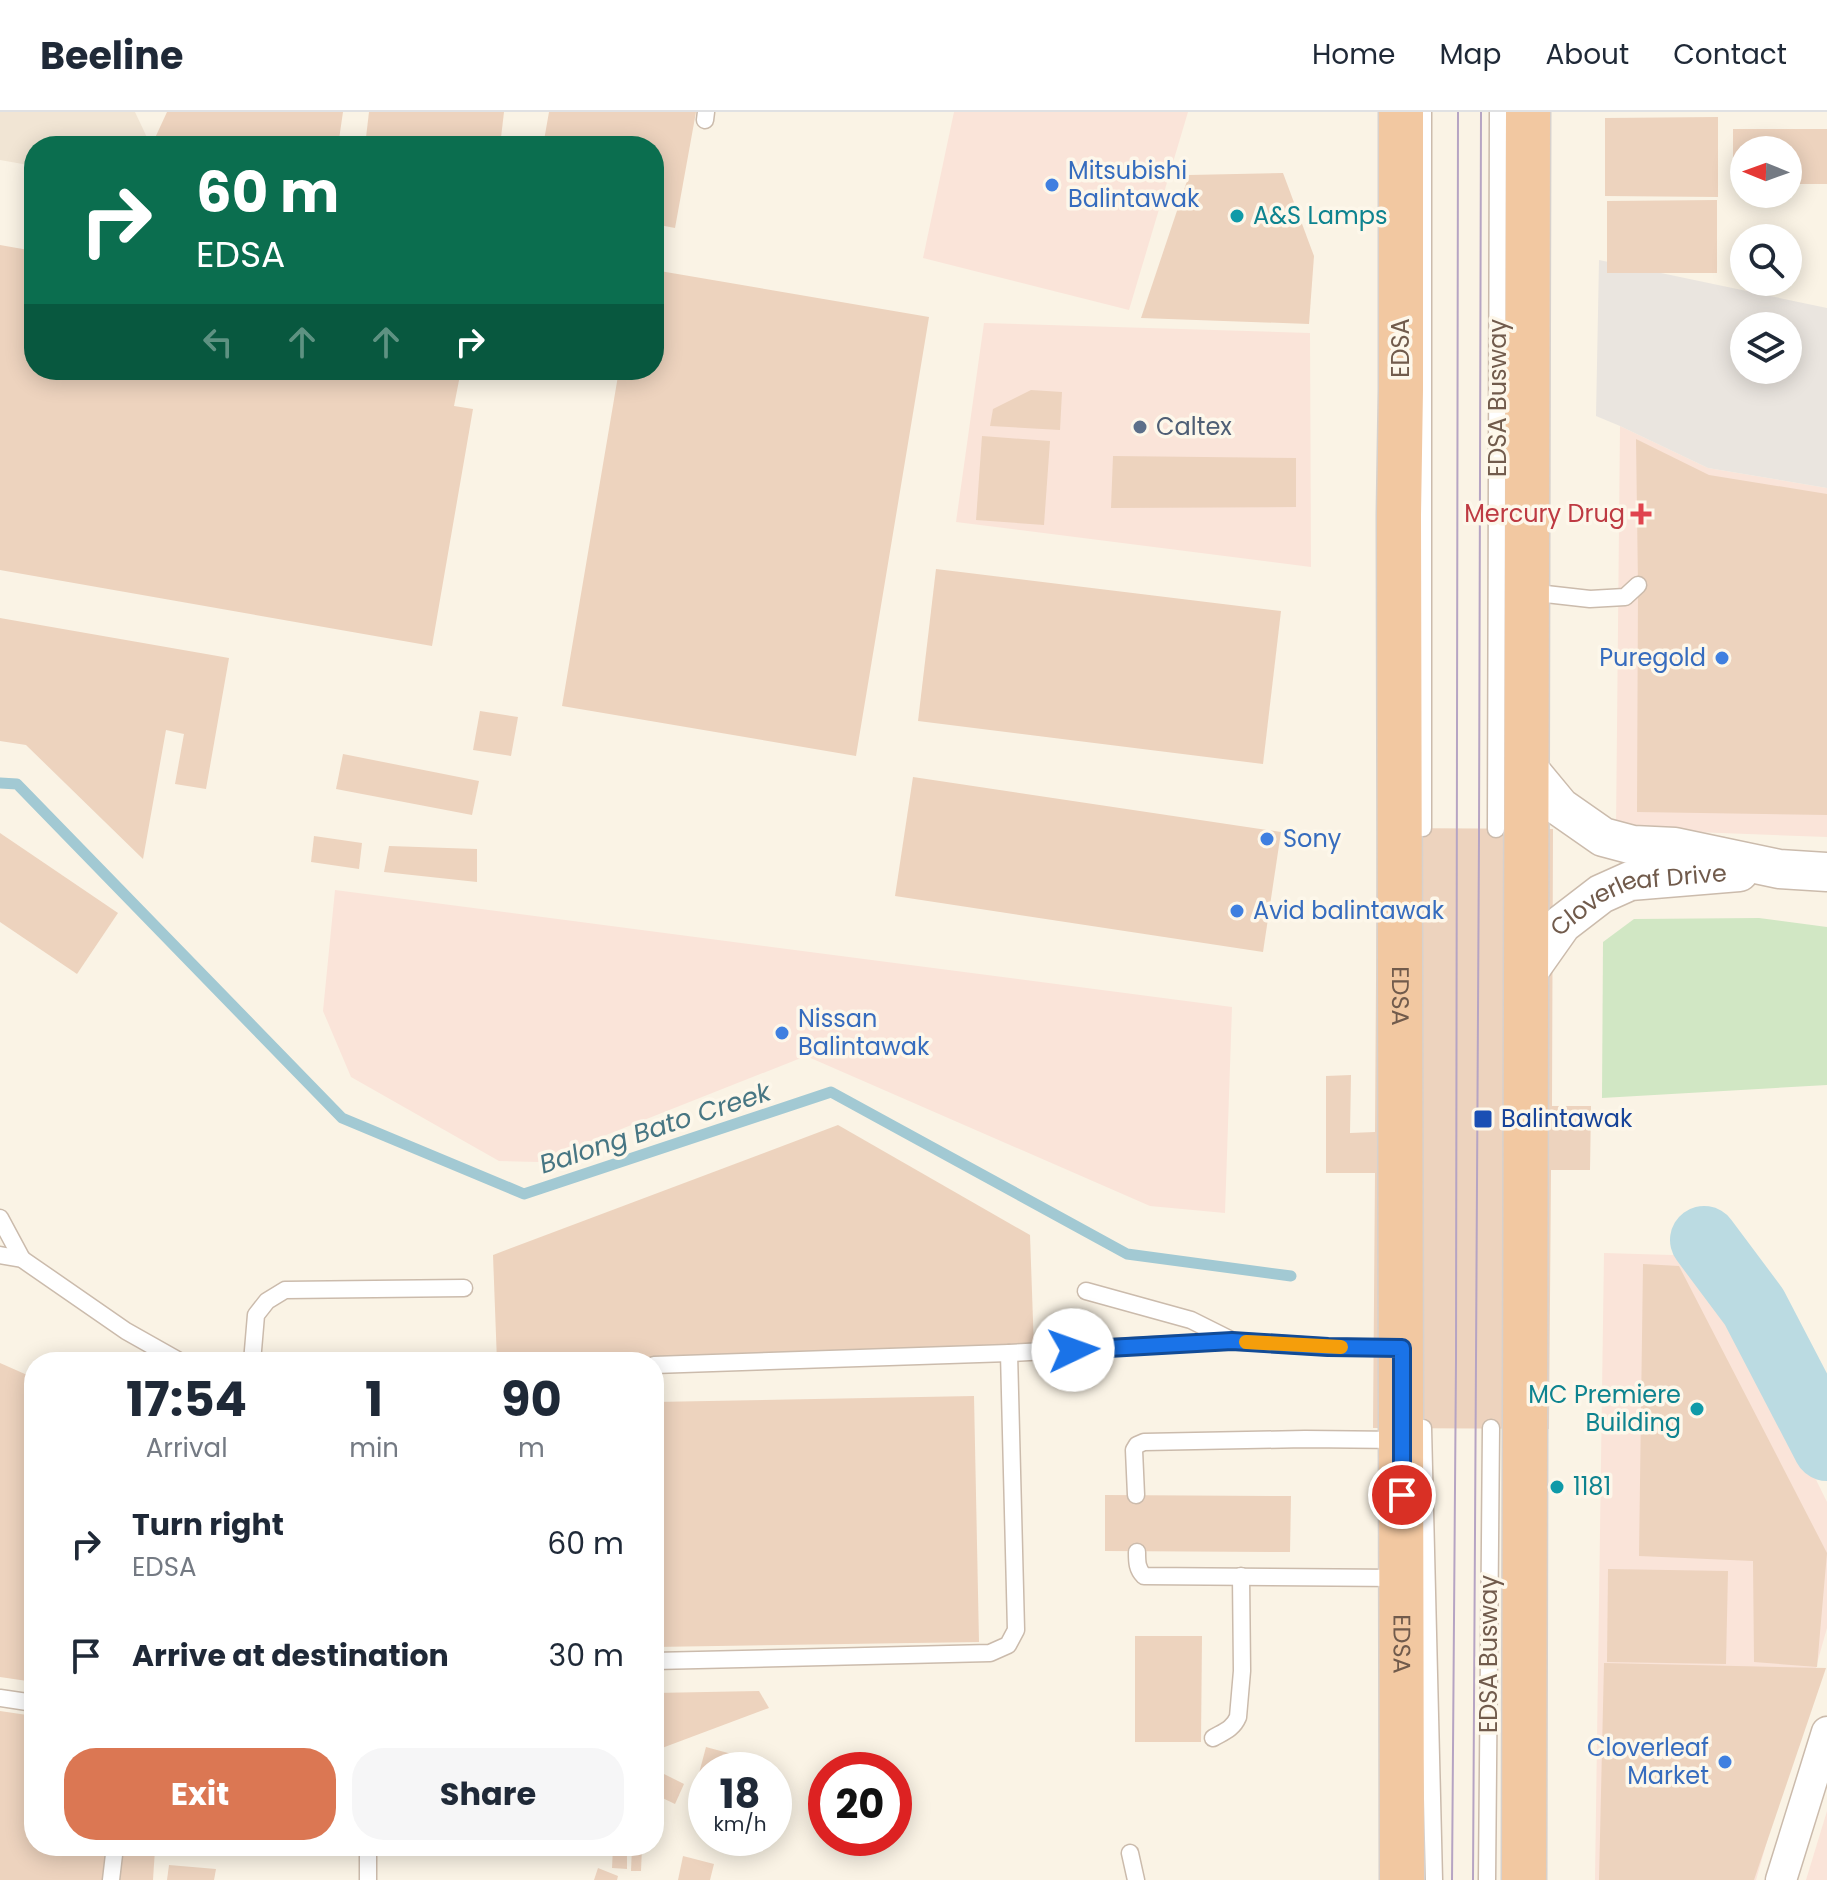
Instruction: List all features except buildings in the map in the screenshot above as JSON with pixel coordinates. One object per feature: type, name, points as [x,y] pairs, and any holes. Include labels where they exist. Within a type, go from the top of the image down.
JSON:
[{"type":"highway","name":"EDSA","points":[[1401,112],[1402,1348],[1413,1434],[1402,1578],[1402,1880]]},
{"type":"highway","points":[[1524,1880],[1528,112]]},
{"type":"street","name":"Cloverleaf Drive","points":[[1526,766],[1560,807],[1603,837],[1633,845],[1675,847],[1779,869]]},
{"type":"street","name":"Cloverleaf Drive","points":[[1526,975],[1562,924],[1601,894],[1630,881],[1779,869],[1827,872]]},
{"type":"street","points":[[1781,1880],[1827,1732]]},
{"type":"lane","points":[[1423,112],[1423,828]]},
{"type":"lane","name":"EDSA Busway","points":[[1496,829],[1498,112]]},
{"type":"lane","points":[[1527,592],[1590,599],[1625,597],[1638,585]]},
{"type":"lane","points":[[0,1218],[22,1259]]},
{"type":"lane","points":[[0,1255],[22,1259],[126,1331],[163,1352]]},
{"type":"lane","points":[[253,1352],[256,1315],[267,1301],[285,1290],[464,1288]]},
{"type":"lane","points":[[1086,1291],[1191,1320],[1232,1341]]},
{"type":"lane","points":[[664,1365],[1009,1353],[1232,1341],[1402,1348]]},
{"type":"lane","points":[[664,1661],[990,1653],[1008,1645],[1016,1630],[1009,1353]]},
{"type":"lane","name":"EDSA Busway","points":[[1487,1880],[1491,1428]]},
{"type":"lane","points":[[1136,1495],[1134,1450],[1144,1442],[1413,1434],[1434,1880]]},
{"type":"lane","points":[[1137,1552],[1139,1571],[1144,1576],[1402,1578]]},
{"type":"lane","points":[[1213,1738],[1230,1729],[1238,1717],[1242,1671],[1241,1576]]},
{"type":"lane","points":[[0,1698],[24,1702]]},
{"type":"lane","points":[[1130,1853],[1136,1880]]},
{"type":"lane","points":[[111,1880],[114,1856]]},
{"type":"lane","points":[[368,1856],[368,1880]]},
{"type":"shaded area","points":[[0,112],[135,112],[146,136],[24,136],[24,164],[0,160]]},
{"type":"shaded area","name":"Mitsubishi Balintawak","points":[[954,112],[1188,112],[1129,310],[923,258]]},
{"type":"shaded area","points":[[1599,260],[1730,288],[1730,296],[1770,296],[1827,308],[1827,488],[1708,468],[1596,416]]},
{"type":"shaded area","name":"Caltex","points":[[984,323],[1310,333],[1311,567],[956,522]]},
{"type":"shaded area","name":"Puregold","points":[[1620,426],[1708,468],[1827,488],[1827,837],[1616,829]]},
{"type":"shaded area","name":"Nissan Balintawak","points":[[335,890],[1232,1007],[1225,1213],[1150,1206],[806,1056],[538,1162],[499,1161],[351,1077],[323,1011]]},
{"type":"shaded area","points":[[1604,1253],[1706,1256],[1827,1502],[1827,1628],[1756,1880],[1595,1880]]},
{"type":"shaded area","points":[[1827,1811],[1827,1880],[1806,1880]]},
{"type":"green space","points":[[1759,918],[1827,927],[1827,1085],[1602,1098],[1603,942],[1634,919]]},
{"type":"waterway","name":"Balong Bato Creek","points":[[0,783],[17,784],[342,1118],[524,1194],[831,1092],[1127,1254],[1291,1276]]},
{"type":"waterway","points":[[1704,1240],[1754,1307],[1827,1447]]},
{"type":"tram line","points":[[1452,1880],[1458,112]]},
{"type":"tram line","points":[[1473,1880],[1481,112]]},
{"type":"slow traffic","points":[[1246,1342],[1341,1347]]},
{"type":"place","name":"Mitsubishi Balintawak","points":[[1052,185]]},
{"type":"place","name":"A&S Lamps","points":[[1237,216]]},
{"type":"place","name":"Caltex","points":[[1140,427]]},
{"type":"place","name":"Mercury Drug","points":[[1641,514]]},
{"type":"place","name":"Puregold","points":[[1722,658]]},
{"type":"place","name":"Sony","points":[[1267,839]]},
{"type":"place","name":"Avid balintawak","points":[[1237,911]]},
{"type":"place","name":"Nissan Balintawak","points":[[782,1033]]},
{"type":"place","name":"Balintawak","points":[[1483,1119]]},
{"type":"place","name":"MC Premiere Building","points":[[1697,1409]]},
{"type":"place","name":"1181","points":[[1557,1487]]},
{"type":"place","name":"Cloverleaf Market","points":[[1725,1762]]},
{"type":"route","points":[[1073,1350],[1232,1341],[1402,1348],[1402,1495]]}]
